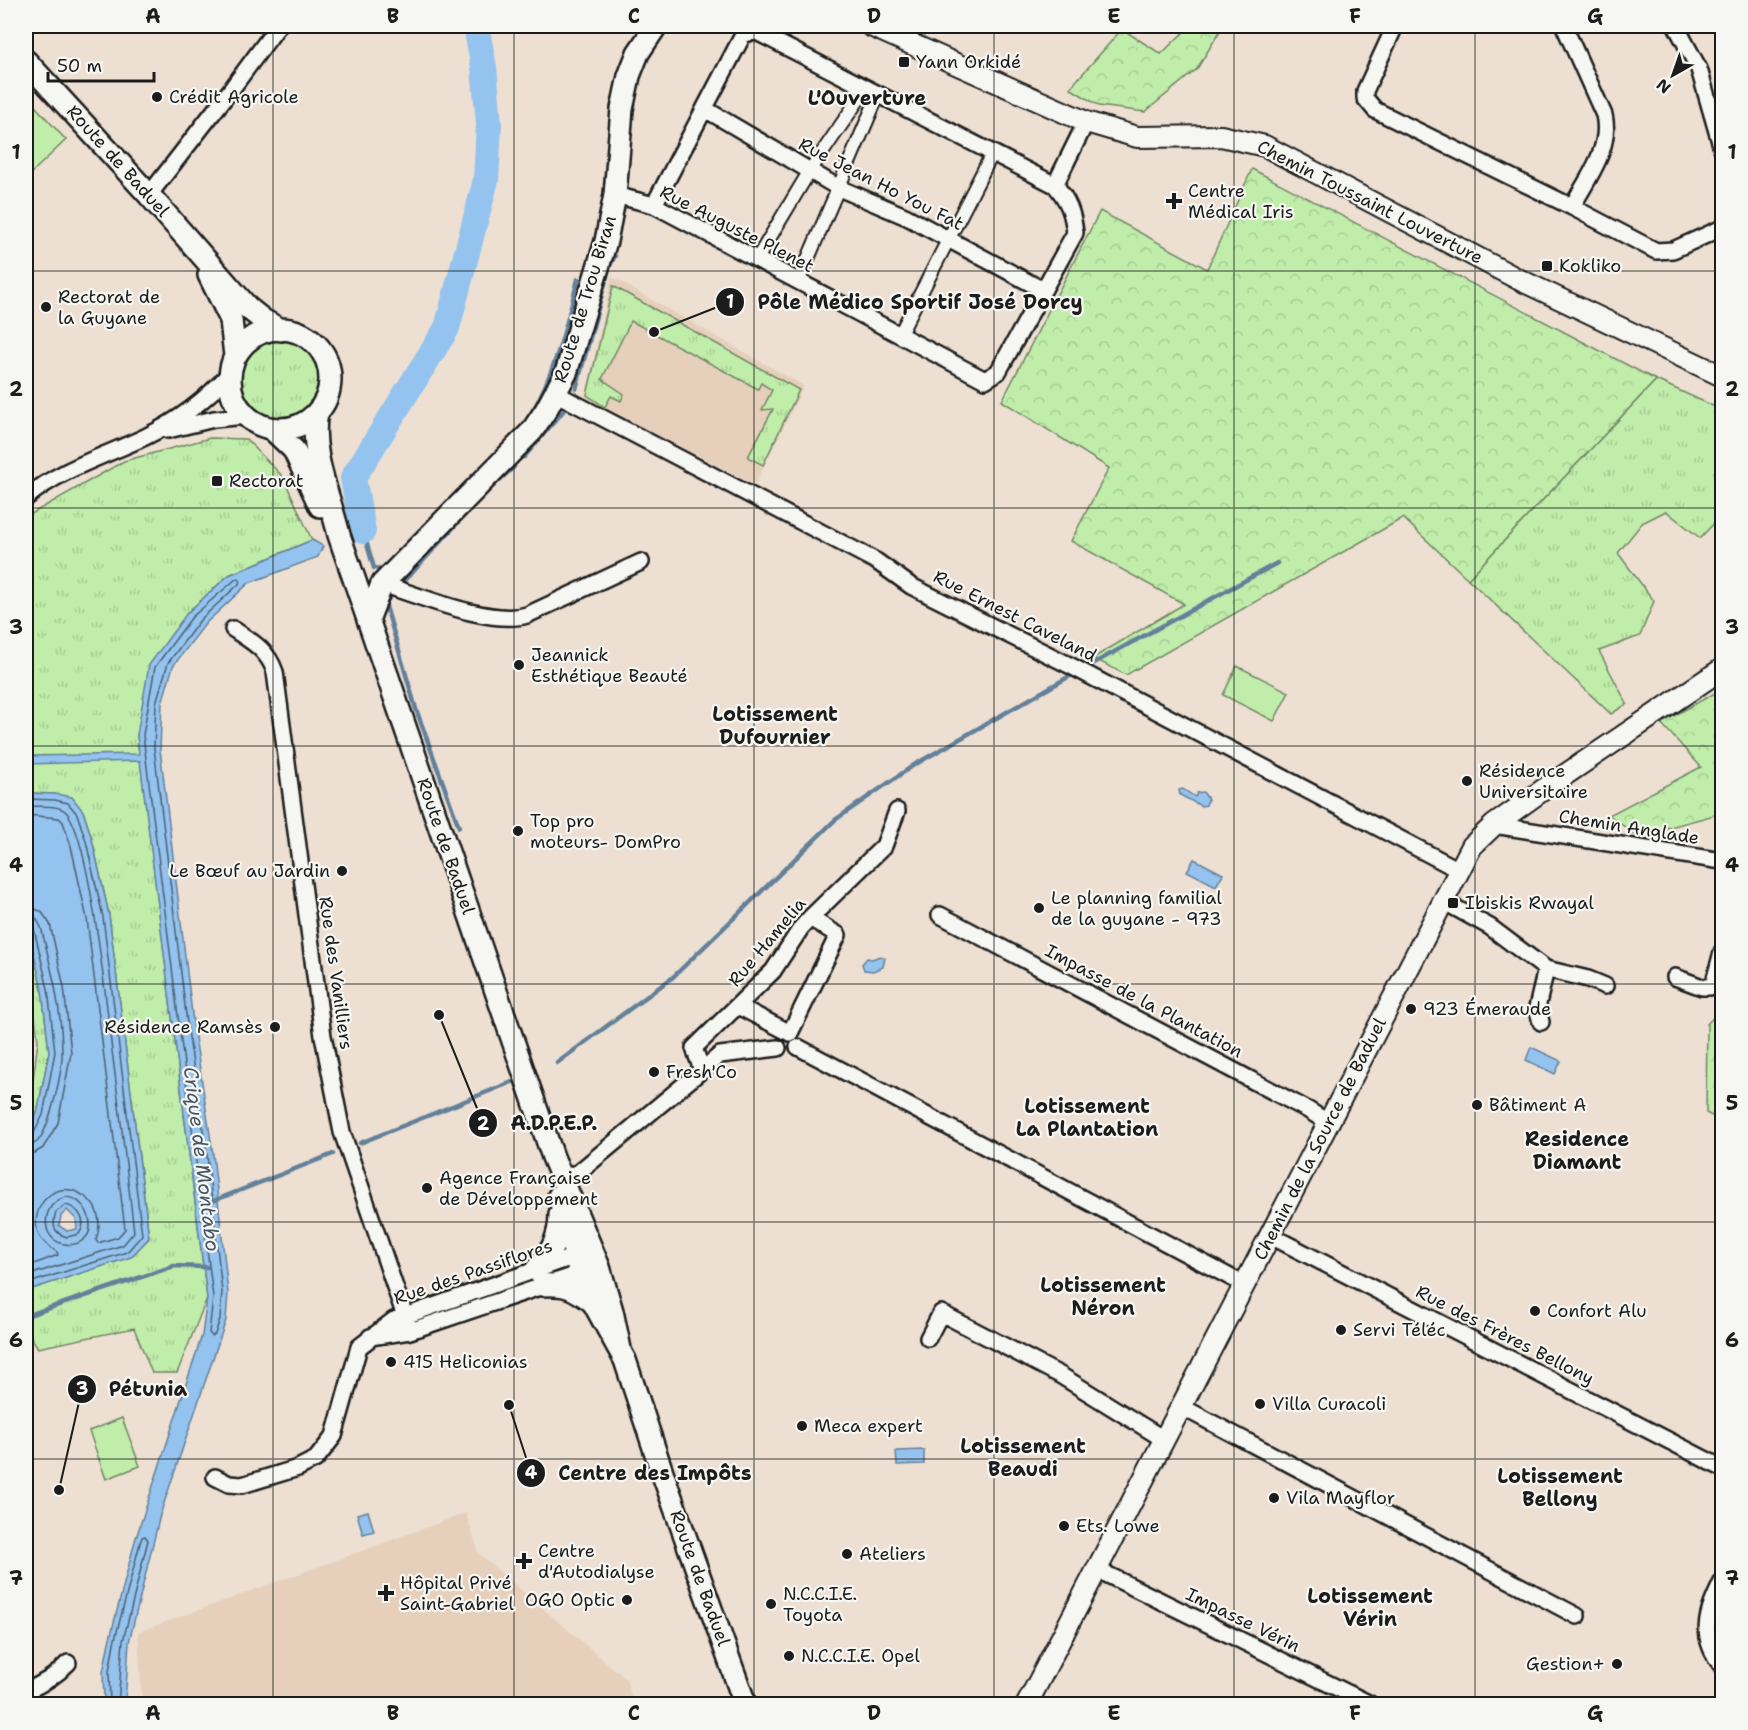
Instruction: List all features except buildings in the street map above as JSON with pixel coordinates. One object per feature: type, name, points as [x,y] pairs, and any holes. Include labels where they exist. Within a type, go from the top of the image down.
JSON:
[{"type":"main road","name":"Route de Trou Biran","points":[[368,620],[382,584],[524,439],[542,417],[566,373],[603,252],[615,195],[622,109],[629,76],[638,53],[656,26]]},
{"type":"main road","name":"Route de Baduel","points":[[26,61],[215,268],[248,308],[281,330]]},
{"type":"main road","name":"Route de Baduel","points":[[185,236],[210,275],[231,320],[233,364]]},
{"type":"main road","points":[[281,330],[296,332],[316,344],[327,362],[330,375],[329,389],[325,402],[308,421],[297,427],[272,429],[261,426],[246,416],[232,396],[233,364],[242,347],[260,333],[281,330]]},
{"type":"main road","name":"Route de Baduel","points":[[317,412],[315,424],[319,460],[339,535],[562,1178],[586,1262],[593,1302],[620,1349]]},
{"type":"main road","name":"Route de Baduel","points":[[272,429],[294,450],[321,507],[339,535]]},
{"type":"main road","points":[[348,562],[382,584]]},
{"type":"main road","name":"Route de Baduel","points":[[553,1157],[560,1204],[586,1262],[612,1311],[620,1349],[745,1704]]},
{"type":"main road","points":[[560,1204],[560,1231],[539,1278],[562,1284],[593,1302]]},
{"type":"street","points":[[149,195],[278,26]]},
{"type":"street","name":"Chemin Toussaint Louverture","points":[[872,26],[1086,122],[1137,137],[1221,136],[1265,146],[1516,278],[1722,376]]},
{"type":"street","points":[[1395,26],[1365,91],[1365,98],[1371,108],[1656,251],[1672,250],[1722,228]]},
{"type":"street","points":[[1564,26],[1607,125],[1599,158],[1572,207]]},
{"type":"street","points":[[1676,26],[1699,69],[1722,149]]},
{"type":"street","points":[[654,205],[743,35],[755,31],[1055,185],[1065,197],[1073,215],[1075,233],[1043,290]]},
{"type":"street","points":[[757,259],[809,172],[873,90]]},
{"type":"street","points":[[798,282],[839,188],[873,90]]},
{"type":"street","name":"Rue Jean Ho You Fat","points":[[705,109],[809,172],[839,188],[891,210],[1043,290]]},
{"type":"street","points":[[1055,185],[1086,122]]},
{"type":"street","points":[[899,336],[993,152]]},
{"type":"street","name":"Rue Auguste Plenet","points":[[615,195],[654,205],[985,380],[998,372],[1043,290]]},
{"type":"street","points":[[26,498],[68,471],[147,436],[192,409],[214,391],[233,364]]},
{"type":"street","name":"Rue Ernest Caveland","points":[[555,393],[866,555],[911,586],[1091,676],[1459,870]]},
{"type":"street","points":[[147,436],[214,419],[246,416]]},
{"type":"street","points":[[382,584],[479,615],[507,619],[527,615],[641,562]]},
{"type":"street","name":"Rue des Vanilliers","points":[[233,629],[262,649],[275,672],[324,1036],[342,1132],[410,1331]]},
{"type":"street","name":"Chemin de la Source de Baduel","points":[[1027,1704],[1472,846],[1494,825],[1593,755],[1722,669]]},
{"type":"street","name":"Rue Hamelia","points":[[702,1070],[694,1048],[773,971],[801,928],[884,846],[897,811]]},
{"type":"street","name":"Chemin Anglade","points":[[1494,825],[1722,861]]},
{"type":"street","points":[[1443,901],[1490,927],[1546,969],[1588,979],[1605,986]]},
{"type":"street","name":"Impasse de la Plantation","points":[[940,915],[1329,1123]]},
{"type":"street","points":[[738,1006],[790,1033],[838,935],[810,918]]},
{"type":"street","points":[[1675,977],[1702,987],[1710,987],[1714,982],[1722,952]]},
{"type":"street","points":[[1541,1022],[1537,1008],[1546,969]]},
{"type":"street","points":[[798,1047],[1245,1285]]},
{"type":"street","points":[[562,1178],[579,1172],[720,1055],[778,1048]]},
{"type":"street","name":"Rue des Frères Bellony","points":[[1271,1236],[1722,1468]]},
{"type":"street","name":"Rue des Passiflores","points":[[215,1477],[229,1484],[245,1485],[298,1468],[316,1459],[334,1436],[359,1347],[384,1326],[404,1315],[539,1278],[586,1262]]},
{"type":"street","name":"Rue des Passiflores","points":[[370,1337],[410,1331],[539,1278]]},
{"type":"street","points":[[928,1338],[941,1313],[1060,1375],[1165,1440]]},
{"type":"street","points":[[1182,1407],[1577,1616]]},
{"type":"street","name":"Impasse Vérin","points":[[1098,1570],[1370,1704]]},
{"type":"street","points":[[1722,1582],[1710,1605],[1707,1624],[1708,1641],[1722,1666]]},
{"type":"street","points":[[26,1691],[58,1674],[69,1664]]},
{"type":"shaded area","points":[[612,277],[804,386],[755,485],[585,398]]},
{"type":"shaded area","name":"Hôpital Privé Saint-Gabriel","points":[[466,1513],[479,1554],[626,1679],[634,1704],[142,1704],[138,1632]]},
{"type":"green space","points":[[1190,26],[1223,26],[1197,69],[1145,112],[1099,106],[1070,88],[1122,29],[1161,54]]},
{"type":"green space","points":[[26,96],[66,140],[26,178]]},
{"type":"green space","points":[[1252,169],[1656,380],[1468,579],[1403,518],[1126,675],[1093,658],[1184,604],[1071,541],[1109,468],[1002,401],[1100,211],[1207,269]]},
{"type":"green space","points":[[613,286],[799,390],[763,465],[748,457],[773,409],[762,410],[772,390],[761,383],[758,389],[631,321],[602,379],[624,394],[621,401],[611,396],[605,407],[587,395]]},
{"type":"green space","points":[[278,338],[294,342],[307,350],[315,363],[319,379],[315,395],[307,408],[294,416],[278,420],[262,416],[249,408],[241,395],[237,379],[241,363],[249,350],[262,342]]},
{"type":"green space","points":[[1656,380],[1722,410],[1722,515],[1700,538],[1666,511],[1642,523],[1618,553],[1654,601],[1640,636],[1599,651],[1627,704],[1611,714],[1468,579]]},
{"type":"green space","points":[[210,438],[246,439],[283,477],[312,540],[229,575],[187,613],[137,735],[207,1298],[177,1373],[152,1373],[134,1328],[38,1348],[26,1329],[26,1291],[130,1257],[149,1238],[109,915],[92,839],[83,811],[55,794],[26,793],[26,517],[124,461]]},
{"type":"green space","points":[[1237,666],[1289,692],[1274,721],[1223,695]]},
{"type":"green space","points":[[1722,689],[1722,813],[1637,836],[1609,815],[1701,767],[1661,723]]},
{"type":"green space","points":[[26,917],[42,990],[49,1052],[37,1114],[26,1137],[26,1109],[32,1088],[38,1041],[26,970]]},
{"type":"green space","points":[[1722,1008],[1722,1121],[1706,1113],[1707,1024]]},
{"type":"green space","points":[[122,1418],[140,1466],[106,1479],[89,1431]]},
{"type":"water","points":[[312,540],[323,546],[318,557],[249,583],[206,623],[173,666],[162,703],[160,749],[194,1030],[213,1154],[228,1292],[226,1320],[160,1515],[129,1642],[125,1704],[104,1704],[103,1672],[109,1642],[135,1541],[202,1335],[207,1298],[140,761],[26,764],[26,756],[139,754],[137,735],[149,665],[187,613],[229,575]]},
{"type":"water","points":[[1183,789],[1195,797],[1197,793],[1203,792],[1208,799],[1206,805],[1201,806],[1180,795],[1179,790]]},
{"type":"water","points":[[26,793],[72,797],[83,811],[92,839],[109,915],[149,1238],[131,1257],[26,1291],[26,1137],[37,1114],[49,1052],[42,990],[26,917]],"holes":[[[67,1210],[76,1219],[77,1229],[67,1231],[59,1226],[61,1216]]]},
{"type":"water","points":[[1194,859],[1223,874],[1216,886],[1187,871]]},
{"type":"water","points":[[880,956],[885,958],[883,967],[873,971],[864,970],[862,964],[867,958]]},
{"type":"water","points":[[1531,1047],[1561,1061],[1555,1074],[1526,1060]]},
{"type":"water","points":[[924,1450],[924,1464],[897,1465],[896,1451]]},
{"type":"water","points":[[368,1511],[374,1531],[363,1534],[357,1514]]},
{"type":"waterway","name":"Crique de Montabo","points":[[363,531],[353,478],[447,328],[486,180],[489,124],[484,67],[476,26]]},
{"type":"waterway","points":[[576,389],[610,265],[615,256]]},
{"type":"waterway","points":[[530,416],[553,366],[578,279]]},
{"type":"waterway","points":[[524,457],[564,410]]},
{"type":"waterway","points":[[489,489],[514,467]]},
{"type":"waterway","points":[[401,585],[473,506]]},
{"type":"waterway","points":[[363,531],[374,568],[386,570]]},
{"type":"waterway","points":[[1085,668],[1277,563]]},
{"type":"waterway","points":[[391,596],[385,603],[416,709],[459,827]]},
{"type":"waterway","points":[[557,1063],[673,977],[835,820],[914,765],[1077,672]]},
{"type":"waterway","points":[[360,1143],[512,1082]]},
{"type":"waterway","points":[[213,1201],[333,1154]]},
{"type":"waterway","points":[[26,1316],[174,1266],[207,1267]]},
{"type":"place","name":"Yann Orkidé","points":[[904,62]]},
{"type":"place","name":"Crédit Agricole","points":[[157,97]]},
{"type":"place","name":"Centre Médical Iris","points":[[1174,201]]},
{"type":"place","name":"Kokliko","points":[[1547,266]]},
{"type":"place","name":"Rectorat de la Guyane","points":[[46,307]]},
{"type":"place","name":"Pôle Médico Sportif José Dorcy","points":[[654,332]]},
{"type":"place","name":"Rectorat","points":[[217,481]]},
{"type":"place","name":"Jeannick Esthétique Beauté","points":[[519,665]]},
{"type":"place","name":"Résidence Universitaire","points":[[1467,781]]},
{"type":"place","name":"Top pro moteurs- DomPro","points":[[518,831]]},
{"type":"place","name":"Le Bœuf au Jardin","points":[[342,871]]},
{"type":"place","name":"Ibiskis Rwayal","points":[[1453,903]]},
{"type":"place","name":"Le planning familial de la guyane - 973","points":[[1039,908]]},
{"type":"place","name":"923 Émeraude","points":[[1411,1009]]},
{"type":"place","name":"A.D.P.E.P.","points":[[439,1015]]},
{"type":"place","name":"Résidence Ramsès","points":[[275,1027]]},
{"type":"place","name":"Fresh'Co","points":[[654,1072]]},
{"type":"place","name":"Bâtiment A","points":[[1477,1105]]},
{"type":"place","name":"Agence Française de Développement","points":[[427,1188]]},
{"type":"place","name":"Confort Alu","points":[[1535,1311]]},
{"type":"place","name":"Servi Téléc","points":[[1341,1330]]},
{"type":"place","name":"415 Heliconias","points":[[391,1362]]},
{"type":"place","name":"Villa Curacoli","points":[[1260,1404]]},
{"type":"place","name":"Centre des Impôts","points":[[509,1405]]},
{"type":"place","name":"Meca expert","points":[[802,1426]]},
{"type":"place","name":"Pétunia","points":[[59,1490]]},
{"type":"place","name":"Vila Mayflor","points":[[1274,1498]]},
{"type":"place","name":"Ets. Lowe","points":[[1064,1526]]},
{"type":"place","name":"Ateliers","points":[[847,1554]]},
{"type":"place","name":"Centre d'Autodialyse","points":[[524,1561]]},
{"type":"place","name":"Hôpital Privé Saint-Gabriel","points":[[386,1593]]},
{"type":"place","name":"OGO Optic","points":[[627,1600]]},
{"type":"place","name":"N.C.C.I.E. Toyota","points":[[771,1604]]},
{"type":"place","name":"N.C.C.I.E. Opel","points":[[789,1656]]},
{"type":"place","name":"Gestion+","points":[[1617,1664]]},
{"type":"district","name":"L'Ouverture","points":[[867,98]]},
{"type":"district","name":"Lotissement Dufournier","points":[[775,726]]},
{"type":"district","name":"Lotissement La Plantation","points":[[1087,1118]]},
{"type":"district","name":"Residence Diamant","points":[[1577,1150]]},
{"type":"district","name":"Lotissement Néron","points":[[1103,1296]]},
{"type":"district","name":"Lotissement Beaudi","points":[[1023,1458]]},
{"type":"district","name":"Lotissement Bellony","points":[[1560,1488]]},
{"type":"district","name":"Lotissement Vérin","points":[[1370,1608]]}]
